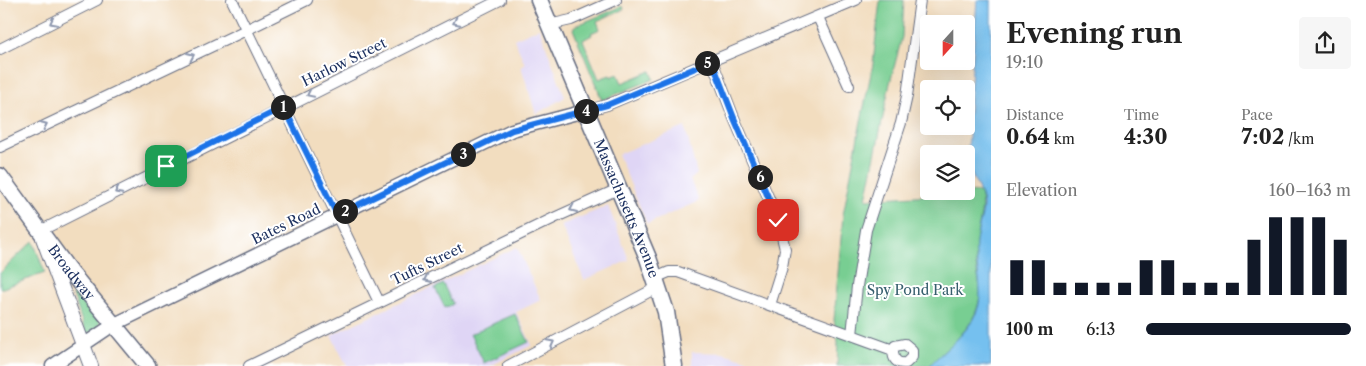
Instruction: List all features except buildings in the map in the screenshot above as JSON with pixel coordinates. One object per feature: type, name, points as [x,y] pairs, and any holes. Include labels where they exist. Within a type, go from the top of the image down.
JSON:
[{"type":"highway","name":"Massachusetts Avenue","points":[[539,0],[648,258],[669,330],[674,366]]},
{"type":"main road","name":"Broadway","points":[[0,176],[68,269],[148,366]]},
{"type":"main road","points":[[40,231],[91,366]]},
{"type":"street","points":[[0,50],[97,0]]},
{"type":"street","points":[[232,0],[379,302]]},
{"type":"street","points":[[0,147],[307,0]]},
{"type":"street","name":"Harlow Street","points":[[40,231],[500,0]]},
{"type":"street","points":[[549,24],[572,20],[616,0]]},
{"type":"street","points":[[585,111],[607,105],[856,0]]},
{"type":"street","points":[[852,336],[857,286],[866,230],[901,123],[907,96],[920,0]]},
{"type":"street","points":[[818,17],[849,86]]},
{"type":"street","points":[[712,61],[734,118],[778,220],[785,250],[782,267],[770,305]]},
{"type":"street","name":"Bates Road","points":[[52,366],[82,344],[113,325],[512,130],[585,111]]},
{"type":"street","name":"Tufts Street","points":[[249,366],[618,189]]},
{"type":"street","points":[[508,366],[656,283],[668,272],[678,272],[893,350]]},
{"type":"shaded area","points":[[539,28],[565,97],[536,114],[521,66],[525,64],[514,39]]},
{"type":"shaded area","points":[[685,127],[697,174],[690,180],[699,201],[647,224],[618,154]]},
{"type":"shaded area","points":[[608,206],[629,260],[584,280],[561,225]]},
{"type":"shaded area","points":[[517,247],[541,300],[516,312],[532,345],[490,366],[347,366],[331,335]]},
{"type":"shaded area","points":[[692,352],[723,353],[767,366],[692,366]]},
{"type":"green space","name":"Spy Pond Park","points":[[880,0],[904,0],[902,37],[890,83],[866,199],[920,196],[920,200],[975,200],[975,192],[980,192],[982,207],[976,245],[976,265],[980,292],[975,315],[962,334],[929,366],[837,366],[838,342],[834,320],[843,215],[873,64]]},
{"type":"green space","points":[[623,6],[624,9],[597,21],[600,29],[591,33],[592,35],[583,40],[599,79],[618,74],[622,83],[651,71],[654,79],[602,100],[573,29],[575,26]]},
{"type":"green space","points":[[33,241],[45,273],[0,288],[0,273]]},
{"type":"green space","points":[[443,284],[453,304],[445,308],[435,288]]},
{"type":"green space","points":[[70,285],[101,322],[95,330],[86,334]]},
{"type":"green space","points":[[515,314],[529,342],[484,363],[470,334]]},
{"type":"water","points":[[977,0],[991,0],[991,366],[929,366],[968,327],[977,311],[979,303],[980,286],[976,260],[976,243],[983,205],[981,194],[975,181],[975,145],[968,145],[969,135],[975,135],[975,80],[971,80],[972,70],[975,70]]},
{"type":"route","points":[[166,166],[284,107],[337,215],[512,130],[607,105],[712,61],[734,118],[778,220]]}]
